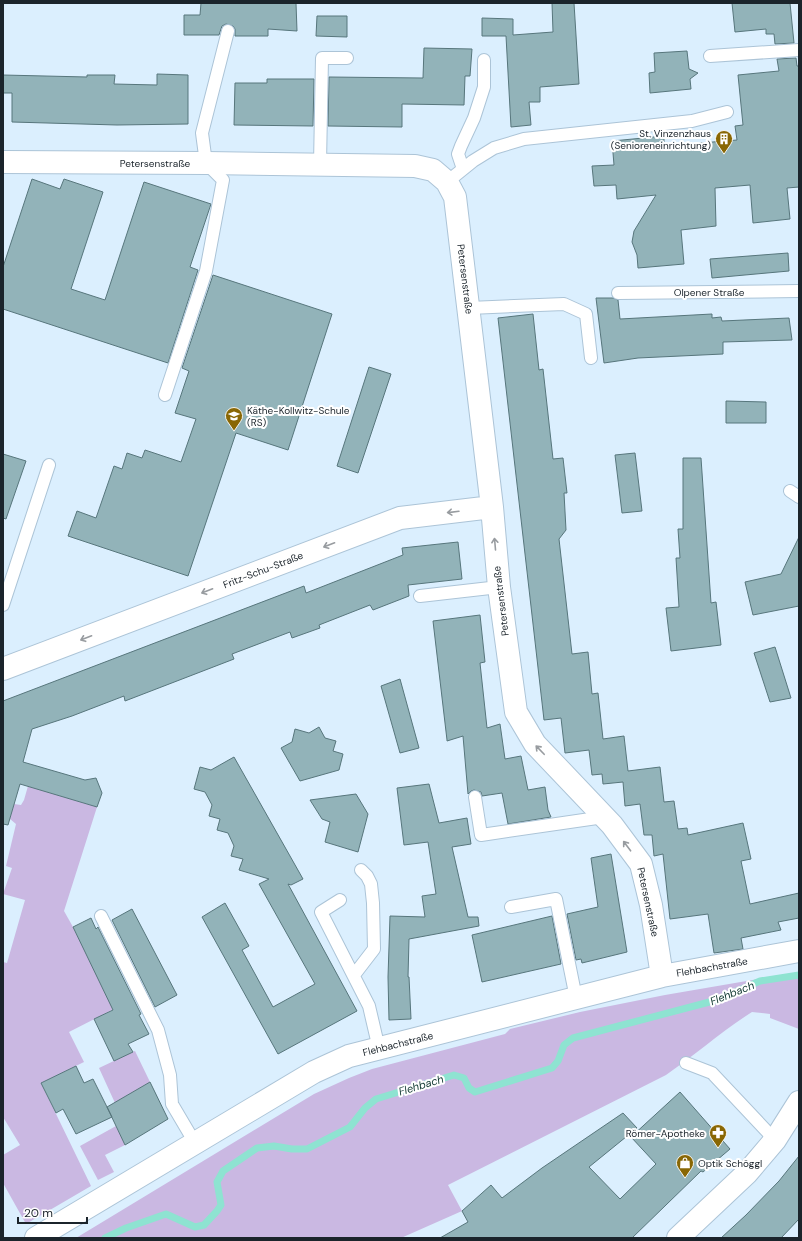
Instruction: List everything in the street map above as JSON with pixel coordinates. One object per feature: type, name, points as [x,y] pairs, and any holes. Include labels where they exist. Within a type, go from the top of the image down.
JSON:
[{"type":"street","name":"Petersenstraße","points":[[3,162],[415,166],[455,175],[455,197],[492,507],[499,587],[516,712],[534,744],[604,817],[641,864],[651,905],[662,976]]},
{"type":"street","name":"Fritz-Schu-Straße","points":[[3,669],[400,518],[492,507]]},
{"type":"street","name":"Flehbachstraße","points":[[36,1238],[314,1072],[349,1056],[662,976],[799,951]]},
{"type":"street","points":[[678,1238],[747,1173],[775,1140],[799,1102]]},
{"type":"lane","points":[[165,395],[206,271],[223,180],[206,163],[202,133],[228,31]]},
{"type":"lane","points":[[710,56],[799,50]]},
{"type":"lane","points":[[320,164],[322,58],[346,58]]},
{"type":"lane","points":[[455,175],[460,146],[474,118],[484,87],[484,60]]},
{"type":"lane","points":[[455,175],[473,161],[494,148],[524,140],[692,121],[727,112]]},
{"type":"lane","name":"Olpener Straße","points":[[618,293],[799,291]]},
{"type":"lane","points":[[469,308],[564,304],[586,314],[591,358]]},
{"type":"lane","points":[[3,606],[49,465]]},
{"type":"lane","points":[[420,596],[499,587]]},
{"type":"lane","points":[[475,797],[481,835],[604,817]]},
{"type":"lane","points":[[354,975],[374,949],[371,884],[367,876],[361,870]]},
{"type":"lane","points":[[511,907],[556,899],[576,998]]},
{"type":"lane","points":[[340,900],[321,912],[369,1006],[379,1049]]},
{"type":"lane","points":[[101,916],[158,1030],[170,1075],[172,1104],[195,1143]]},
{"type":"lane","points":[[686,1063],[712,1073],[775,1140]]},
{"type":"shaded area","points":[[28,786],[97,807],[64,911],[114,1009],[69,1032],[84,1062],[41,1083],[91,1186],[26,1224],[3,1183],[3,1155],[20,1145],[3,1117],[3,962],[7,963],[25,900],[3,894],[12,868],[6,866],[16,824],[10,819],[14,804],[21,805]]},
{"type":"shaded area","points":[[799,972],[799,1029],[770,1018],[770,1014],[752,1012],[666,1075],[448,1185],[462,1211],[401,1238],[76,1238],[314,1094],[372,1069],[505,1034],[510,1029],[580,1012],[665,995]]},
{"type":"shaded area","points":[[135,1051],[150,1082],[115,1103],[99,1068]]},
{"type":"shaded area","points":[[116,1126],[125,1145],[105,1155],[114,1172],[98,1180],[80,1146]]},
{"type":"building","points":[[201,3],[296,3],[297,31],[268,29],[268,36],[235,36],[235,29],[233,26],[226,24],[222,26],[219,35],[184,35],[184,15],[200,15]]},
{"type":"building","points":[[552,3],[574,3],[579,84],[540,87],[540,102],[529,102],[531,125],[511,127],[506,36],[482,36],[482,18],[513,19],[513,35],[553,32]]},
{"type":"building","points":[[732,3],[790,3],[794,43],[775,44],[774,34],[766,34],[766,29],[735,32]]},
{"type":"building","points":[[317,16],[347,16],[347,37],[316,36]]},
{"type":"building","points":[[424,48],[472,49],[470,76],[465,76],[464,105],[402,104],[402,127],[328,126],[329,77],[423,78]]},
{"type":"building","points":[[687,51],[689,69],[698,73],[690,79],[691,89],[650,93],[649,73],[655,72],[654,53]]},
{"type":"building","points":[[796,58],[797,66],[799,66],[799,187],[787,188],[790,219],[753,223],[750,185],[715,188],[716,226],[681,230],[684,264],[638,268],[637,255],[632,242],[634,231],[656,195],[617,199],[616,185],[594,186],[592,166],[614,165],[612,141],[664,136],[664,146],[737,140],[735,126],[743,125],[738,75],[779,71],[777,59]]},
{"type":"building","points":[[157,74],[188,75],[188,124],[117,125],[12,122],[12,93],[3,93],[3,75],[87,77],[87,75],[115,75],[114,84],[157,85]]},
{"type":"building","points":[[267,79],[314,79],[313,126],[234,125],[235,83],[267,83]]},
{"type":"building","points":[[32,179],[60,189],[64,179],[103,192],[71,289],[105,300],[144,182],[211,204],[190,267],[198,270],[168,363],[3,309],[3,267]]},
{"type":"building","points":[[788,253],[789,271],[712,278],[710,259]]},
{"type":"building","points":[[213,275],[332,314],[288,450],[236,433],[188,576],[68,536],[77,511],[96,518],[114,466],[122,469],[127,453],[142,458],[145,450],[181,462],[196,419],[175,413],[189,371],[182,368]]},
{"type":"building","points":[[596,298],[613,298],[618,300],[620,319],[712,314],[712,318],[721,317],[722,321],[789,318],[792,340],[723,342],[723,354],[638,358],[604,363]]},
{"type":"building","points":[[533,314],[539,370],[543,369],[553,459],[563,458],[567,493],[564,493],[566,530],[559,539],[572,654],[588,652],[592,694],[598,693],[603,739],[624,736],[628,771],[660,767],[664,802],[674,801],[678,829],[687,828],[688,835],[743,823],[751,859],[741,861],[750,904],[799,893],[799,918],[778,922],[781,930],[741,938],[743,949],[714,953],[708,914],[670,919],[663,854],[654,856],[652,835],[644,835],[640,804],[625,806],[623,782],[603,784],[602,774],[592,775],[589,750],[565,753],[561,718],[544,720],[498,318]]},
{"type":"building","points":[[369,367],[391,374],[358,473],[337,466]]},
{"type":"building","points":[[726,401],[766,402],[766,423],[726,423]]},
{"type":"building","points":[[635,453],[642,511],[622,513],[615,455]]},
{"type":"building","points":[[3,454],[26,461],[6,519],[3,518]]},
{"type":"building","points":[[683,458],[701,458],[711,603],[716,602],[721,645],[671,651],[666,608],[679,607],[676,558],[680,558],[678,529],[683,529]]},
{"type":"building","points":[[799,537],[799,606],[753,615],[745,582],[781,574]]},
{"type":"building","points":[[458,542],[462,579],[408,585],[409,596],[373,610],[370,605],[319,625],[320,628],[292,638],[290,632],[232,654],[234,659],[125,701],[124,696],[72,716],[32,729],[23,762],[85,780],[96,778],[102,793],[97,807],[20,784],[8,825],[3,824],[3,701],[304,586],[306,593],[403,555],[402,548]]},
{"type":"building","points":[[480,615],[485,662],[480,663],[487,728],[500,724],[505,759],[521,756],[528,790],[545,787],[548,810],[551,817],[508,824],[502,793],[482,796],[481,792],[474,790],[468,794],[463,736],[447,741],[433,621]]},
{"type":"building","points":[[775,647],[791,698],[770,702],[754,653]]},
{"type":"building","points":[[400,679],[419,748],[400,753],[381,686]]},
{"type":"building","points":[[319,727],[325,738],[336,741],[333,751],[343,754],[339,770],[300,781],[281,748],[292,742],[295,729],[309,733]]},
{"type":"building","points":[[234,757],[303,879],[291,885],[288,884],[357,1011],[278,1054],[202,917],[225,903],[249,946],[242,950],[273,1007],[315,984],[259,884],[269,879],[239,870],[243,859],[231,856],[234,846],[228,833],[217,830],[220,819],[209,816],[212,805],[205,792],[194,789],[200,767],[211,770]]},
{"type":"building","points":[[429,784],[439,823],[467,818],[471,844],[452,847],[468,917],[478,917],[479,926],[409,939],[408,977],[411,1019],[389,1020],[388,977],[390,916],[425,917],[422,896],[436,894],[428,842],[404,845],[397,788]]},
{"type":"building","points":[[356,794],[368,814],[358,852],[325,842],[330,822],[322,819],[310,800]]},
{"type":"building","points":[[611,854],[627,952],[582,963],[581,959],[576,960],[567,914],[598,907],[591,858]]},
{"type":"building","points":[[132,909],[177,995],[155,1007],[112,920]]},
{"type":"building","points":[[552,916],[561,964],[482,982],[472,935]]},
{"type":"building","points":[[91,918],[96,929],[98,927],[141,1014],[139,1015],[149,1034],[128,1044],[133,1052],[114,1061],[94,1019],[113,1010],[73,927]]},
{"type":"building","points":[[76,1066],[84,1083],[93,1079],[112,1117],[76,1134],[63,1109],[56,1113],[41,1083]]},
{"type":"building","points":[[150,1082],[168,1119],[125,1145],[107,1107]]},
{"type":"building","points":[[680,1092],[730,1149],[703,1172],[701,1171],[632,1238],[440,1238],[468,1222],[462,1211],[491,1185],[502,1198],[542,1168],[623,1113],[637,1128],[589,1167],[620,1199],[656,1164],[631,1137]]},
{"type":"building","points":[[799,1156],[799,1219],[781,1238],[721,1238],[779,1181]]},
{"type":"waterway","name":"Flehbach","points":[[105,1238],[126,1228],[166,1214],[195,1227],[204,1225],[221,1205],[217,1182],[223,1171],[257,1148],[274,1146],[292,1149],[307,1149],[350,1127],[365,1108],[376,1099],[454,1075],[464,1078],[469,1088],[475,1092],[552,1068],[558,1061],[564,1045],[573,1038],[717,1000],[760,981],[799,975]]},
{"type":"place","name":"St. Vinzenzhaus (Senioreneinrichtung)","points":[[724,154]]},
{"type":"place","name":"Käthe-Kollwitz-Schule (RS)","points":[[234,431]]},
{"type":"place","name":"Römer-Apotheke","points":[[718,1148]]},
{"type":"place","name":"Optik Schöggl","points":[[685,1178]]}]
